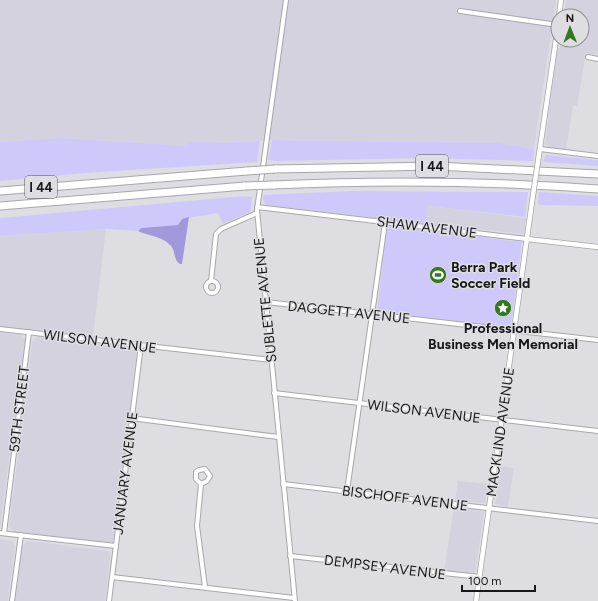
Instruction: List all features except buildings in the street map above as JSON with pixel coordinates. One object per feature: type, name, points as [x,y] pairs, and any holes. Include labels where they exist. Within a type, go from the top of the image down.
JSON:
[{"type":"highway","name":"I 44","points":[[0,191],[275,169],[429,166],[598,174]]},
{"type":"highway","name":"I 44","points":[[0,206],[273,184],[440,182],[598,189]]},
{"type":"highway","points":[[0,210],[23,204]]},
{"type":"street","name":"SUBLETTE AVENUE","points":[[286,0],[257,213],[295,599]]},
{"type":"street","points":[[460,11],[550,24]]},
{"type":"street","name":"MACKLIND AVENUE","points":[[476,601],[555,48]]},
{"type":"street","points":[[588,57],[598,59]]},
{"type":"street","points":[[540,149],[598,156]]},
{"type":"street","name":"SHAW AVENUE","points":[[257,207],[598,247]]},
{"type":"street","points":[[211,281],[216,234],[221,229],[257,213]]},
{"type":"street","points":[[347,491],[385,222]]},
{"type":"street","name":"DAGGETT AVENUE","points":[[266,302],[598,340]]},
{"type":"street","name":"WILSON AVENUE","points":[[0,329],[271,360]]},
{"type":"street","name":"59TH STREET","points":[[2,533],[29,332]]},
{"type":"street","name":"JANUARY AVENUE","points":[[109,601],[141,345]]},
{"type":"street","name":"WILSON AVENUE","points":[[274,393],[598,431]]},
{"type":"street","points":[[132,418],[278,437]]},
{"type":"street","points":[[201,484],[197,526],[205,587]]},
{"type":"street","name":"BISCHOFF AVENUE","points":[[283,484],[598,521]]},
{"type":"street","points":[[2,533],[116,546]]},
{"type":"street","points":[[12,601],[21,535]]},
{"type":"street","name":"DEMPSEY AVENUE","points":[[290,556],[480,578]]},
{"type":"street","points":[[112,577],[295,599]]},
{"type":"shaded area","points":[[0,0],[556,0],[555,8],[550,8],[550,41],[534,149],[501,143],[272,140],[184,146],[62,138],[0,142]]},
{"type":"shaded area","points":[[566,0],[598,0],[598,55],[586,53],[577,106],[573,106],[566,150],[549,147],[545,143],[557,49],[590,48],[590,8],[565,8]]},
{"type":"shaded area","points":[[61,138],[184,146],[191,142],[223,143],[260,141],[257,162],[85,173],[0,181],[0,142]]},
{"type":"shaded area","points":[[272,140],[501,143],[534,149],[533,161],[424,158],[276,161],[268,160]]},
{"type":"shaded area","points":[[546,155],[598,160],[598,166],[543,162]]},
{"type":"shaded area","points":[[350,191],[528,192],[525,217],[428,206],[425,224],[266,205],[263,200],[263,195]]},
{"type":"shaded area","points":[[539,192],[598,196],[598,206],[540,205],[538,204]]},
{"type":"shaded area","points":[[244,196],[252,197],[250,212],[223,224],[218,213],[182,219],[178,225],[141,228],[138,231],[106,229],[0,236],[0,218]]},
{"type":"shaded area","points":[[427,206],[526,218],[524,234],[425,224]]},
{"type":"shaded area","points":[[189,217],[182,264],[180,264],[175,258],[172,247],[167,242],[138,231],[141,228],[178,225],[182,219]]},
{"type":"shaded area","points":[[389,226],[522,242],[511,326],[508,327],[377,312],[387,228]]},
{"type":"shaded area","points":[[106,229],[93,336],[0,326],[0,236]]},
{"type":"shaded area","points":[[0,333],[21,335],[25,340],[0,528]]},
{"type":"shaded area","points":[[41,336],[137,349],[113,543],[14,532],[9,526],[32,342],[37,337]]},
{"type":"shaded area","points":[[500,466],[514,468],[508,507],[495,504]]},
{"type":"shaded area","points":[[458,481],[488,484],[485,503],[455,501]]},
{"type":"shaded area","points":[[454,507],[484,512],[475,575],[444,571]]},
{"type":"shaded area","points":[[0,539],[12,541],[15,546],[8,601],[0,601]]},
{"type":"shaded area","points":[[28,541],[109,551],[110,558],[105,601],[15,601],[22,546]]},
{"type":"place","name":"Berra Park Soccer Field","points":[[438,275]]},
{"type":"place","name":"Professional Business Men Memorial","points":[[503,308]]}]
